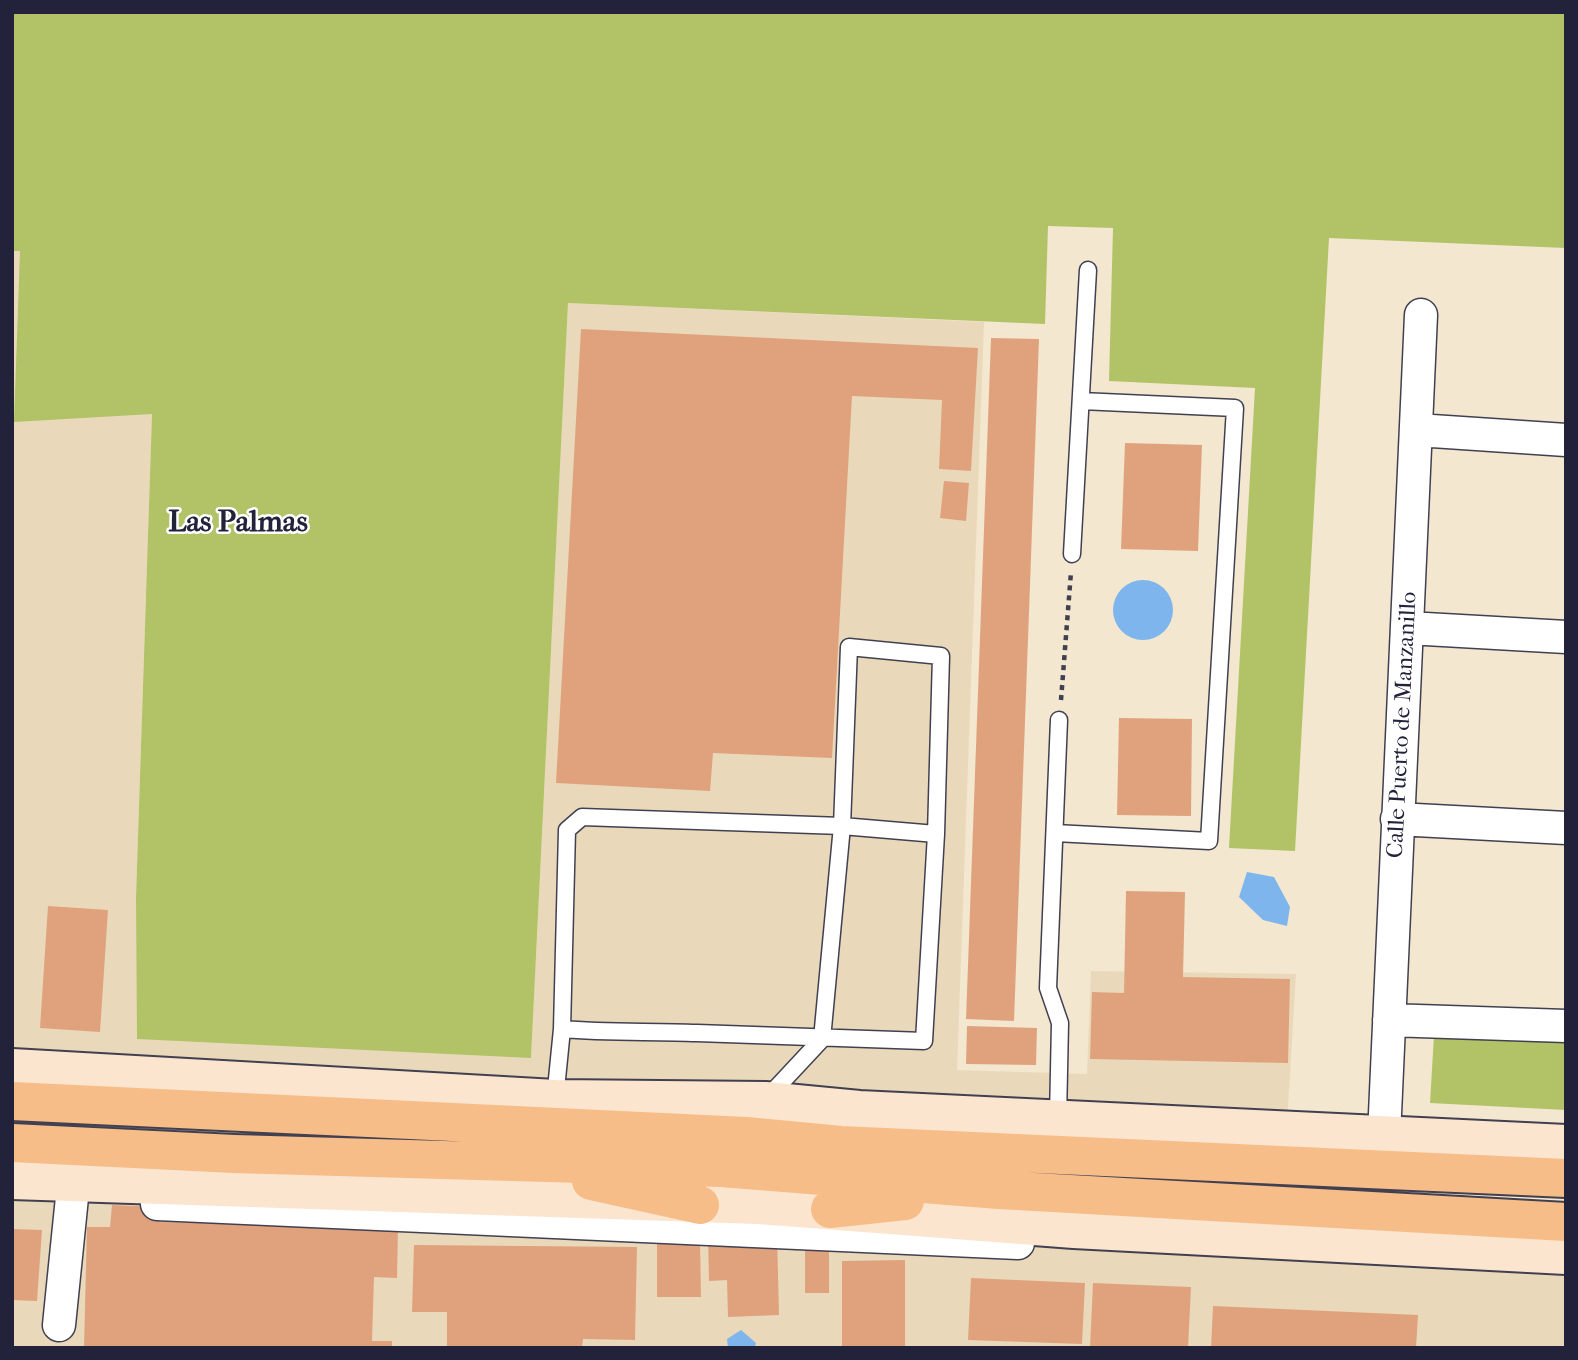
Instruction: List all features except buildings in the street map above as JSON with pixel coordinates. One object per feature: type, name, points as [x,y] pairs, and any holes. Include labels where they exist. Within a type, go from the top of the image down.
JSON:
[{"type":"main road","points":[[12,1068],[555,1099],[999,1190],[1566,1222]]},
{"type":"main road","points":[[12,1101],[761,1143],[1566,1178]]},
{"type":"main road","points":[[12,1180],[507,1161],[720,1168],[761,1143],[859,1110],[1566,1144]]},
{"type":"main road","points":[[12,1143],[74,1176],[700,1205],[761,1143]]},
{"type":"main road","points":[[761,1143],[830,1209],[1074,1228],[1566,1255]]},
{"type":"main road","points":[[507,1161],[700,1205]]},
{"type":"main road","points":[[830,1209],[999,1190]]},
{"type":"street","name":"Calle Puerto de Manzanillo","points":[[1384,1136],[1421,315]]},
{"type":"street","points":[[1417,430],[1566,440]]},
{"type":"street","points":[[1408,628],[1566,637]]},
{"type":"street","points":[[1397,819],[1566,828]]},
{"type":"street","points":[[1389,1020],[1566,1026]]},
{"type":"street","points":[[12,1197],[74,1176],[1566,1269]]},
{"type":"street","points":[[59,1325],[74,1176]]},
{"type":"lane","points":[[1072,554],[1088,270]]},
{"type":"lane","points":[[1055,832],[1209,841],[1236,408],[1081,401]]},
{"type":"lane","points":[[562,1029],[822,1038],[924,1041],[936,834],[941,656],[849,647],[842,826],[822,1038],[761,1143]]},
{"type":"lane","points":[[1058,1118],[1060,1023],[1048,988],[1059,720]]},
{"type":"lane","points":[[555,1099],[562,1029],[567,830],[582,817],[842,826],[936,834]]},
{"type":"path","points":[[1059,720],[1072,554]]},
{"type":"shaded area","points":[[12,251],[20,251],[152,414],[136,897],[531,1057],[568,303],[984,322],[957,1070],[1087,1074],[1091,971],[1296,974],[1281,1224],[1566,1240],[1566,1348],[12,1348]]},
{"type":"green space","points":[[12,12],[1566,12],[1566,248],[1329,238],[1295,851],[1229,848],[1255,388],[1109,381],[1113,228],[1048,226],[1045,324],[568,303],[531,1058],[137,1039],[136,897],[152,414],[14,422],[20,251],[12,251]]},
{"type":"green space","points":[[1434,1035],[1566,1042],[1566,1110],[1430,1103]]},
{"type":"water","points":[[1137,580],[1149,580],[1168,593],[1173,610],[1171,622],[1160,635],[1149,640],[1137,640],[1118,627],[1113,616],[1113,604],[1126,585]]},
{"type":"water","points":[[1247,872],[1274,877],[1290,907],[1287,926],[1263,920],[1239,897]]},
{"type":"water","points":[[741,1330],[756,1343],[755,1348],[728,1348],[727,1339]]},
{"type":"district","name":"Las Palmas","points":[[238,524]]}]
